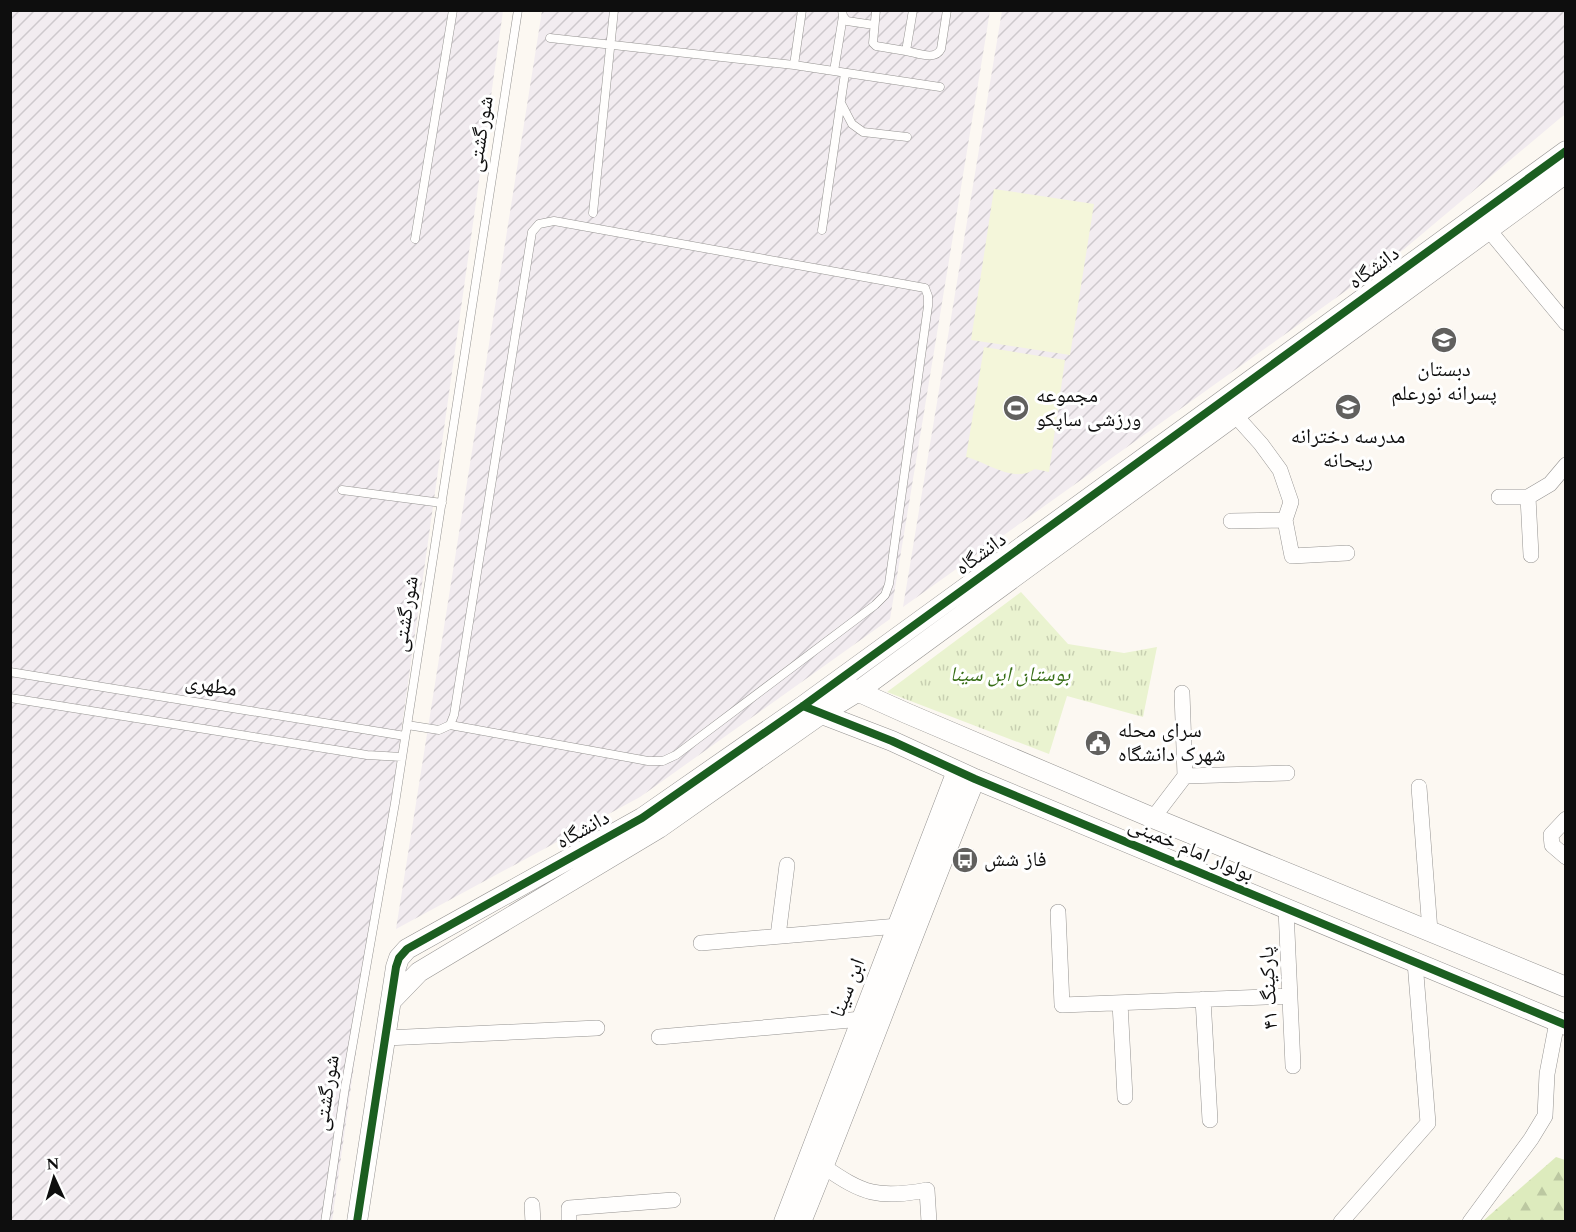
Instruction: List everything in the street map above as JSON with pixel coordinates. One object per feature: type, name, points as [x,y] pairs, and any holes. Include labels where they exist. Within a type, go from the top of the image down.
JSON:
[{"type":"street","name":"دانشگاه","points":[[392,1000],[419,972],[659,828],[812,710],[837,681],[1566,151]]},
{"type":"street","name":"دانشگاه","points":[[392,1000],[399,958],[407,949],[642,818],[812,710],[857,692],[1566,173]]},
{"type":"street","points":[[1488,230],[1566,323]]},
{"type":"street","points":[[1235,415],[1280,470],[1291,502],[1285,520],[1292,556],[1347,553]]},
{"type":"street","points":[[1499,497],[1528,497],[1550,484],[1566,465]]},
{"type":"street","points":[[1528,497],[1531,555]]},
{"type":"street","points":[[1231,521],[1285,520]]},
{"type":"street","name":"بولوار امام خمینی","points":[[837,681],[857,692],[1153,818],[1566,987]]},
{"type":"street","points":[[1153,818],[1185,776],[1182,693]]},
{"type":"street","name":"بولوار امام خمینی","points":[[812,710],[892,741],[966,775],[1562,1023]]},
{"type":"street","points":[[1185,776],[1287,773]]},
{"type":"street","name":"ابن سینا","points":[[784,1221],[898,926],[966,775]]},
{"type":"street","name":"ابن سینا","points":[[801,1221],[853,1093],[918,921],[966,775]]},
{"type":"street","points":[[1419,787],[1430,931]]},
{"type":"street","points":[[1566,819],[1551,835],[1552,844],[1566,857]]},
{"type":"street","points":[[778,936],[787,865]]},
{"type":"street","name":"پارکینگ ۴۱","points":[[1286,909],[1293,1066]]},
{"type":"street","points":[[1058,912],[1062,1005],[1290,996]]},
{"type":"street","points":[[701,943],[898,926]]},
{"type":"street","points":[[1341,1221],[1428,1123],[1415,962]]},
{"type":"street","points":[[1203,999],[1210,1120]]},
{"type":"street","points":[[357,1221],[392,1000]]},
{"type":"street","points":[[1119,1003],[1125,1097]]},
{"type":"street","points":[[659,1037],[862,1020]]},
{"type":"street","points":[[1470,1221],[1531,1139],[1545,1116],[1547,1074],[1562,1023]]},
{"type":"street","points":[[386,1038],[597,1028]]},
{"type":"street","points":[[823,1166],[850,1185],[877,1195],[900,1195],[927,1190],[929,1221]]},
{"type":"street","points":[[569,1221],[569,1208],[673,1200]]},
{"type":"street","points":[[532,1204],[533,1221]]},
{"type":"lane","points":[[415,239],[453,10]]},
{"type":"lane","name":"شورگشتی","points":[[326,1221],[345,1088],[402,757],[518,10]]},
{"type":"lane","points":[[593,213],[614,10]]},
{"type":"lane","points":[[794,65],[802,10]]},
{"type":"lane","points":[[876,10],[872,38],[876,46],[934,56],[941,49],[947,10]]},
{"type":"lane","points":[[906,51],[913,10]]},
{"type":"lane","points":[[834,71],[843,13]]},
{"type":"lane","points":[[843,13],[847,21],[874,25]]},
{"type":"lane","points":[[550,38],[794,65],[940,87]]},
{"type":"lane","points":[[822,230],[845,73]]},
{"type":"lane","points":[[841,101],[857,129],[863,132],[906,137]]},
{"type":"lane","points":[[407,725],[439,730],[450,725],[648,761],[663,760],[676,755],[875,605],[885,595],[889,584],[928,306],[925,288],[554,221],[539,224],[532,232],[454,715],[450,725]]},
{"type":"lane","points":[[342,490],[442,503]]},
{"type":"lane","name":"مطهری","points":[[10,672],[405,736]]},
{"type":"lane","name":"مطهری","points":[[10,698],[368,755],[402,757]]},
{"type":"shaded area","points":[[10,11],[503,11],[332,1221],[11,1221]]},
{"type":"shaded area","points":[[542,11],[990,11],[890,619],[640,797],[396,929]]},
{"type":"shaded area","points":[[1002,11],[1565,11],[1565,114],[1403,250],[903,607]]},
{"type":"green space","points":[[994,189],[1094,204],[1070,355],[971,340]]},
{"type":"green space","name":"مجموعه ورزشی ساپکو","points":[[984,347],[1065,360],[1049,472],[1035,469],[1027,473],[1009,473],[966,457]]},
{"type":"green space","name":"بوستان ابن سینا","points":[[1021,592],[1068,644],[1124,653],[1157,647],[1143,717],[1067,696],[1049,754],[887,692]]},
{"type":"green space","points":[[1556,1157],[1565,1160],[1565,1221],[1483,1221]]},
{"type":"cycle path","points":[[357,1222],[396,967],[399,958],[407,949],[642,818],[803,706],[1566,151]]},
{"type":"cycle path","points":[[803,706],[892,741],[975,779],[1566,1025]]},
{"type":"place","name":"دبستان پسرانه نورعلم","points":[[1444,340]]},
{"type":"place","name":"مدرسه دخترانه ریحانه","points":[[1348,407]]},
{"type":"place","name":"مجموعه ورزشی ساپکو","points":[[1016,408]]},
{"type":"place","name":"سرای محله شهرک دانشگاه","points":[[1098,743]]},
{"type":"place","name":"فاز شش","points":[[965,860]]}]
